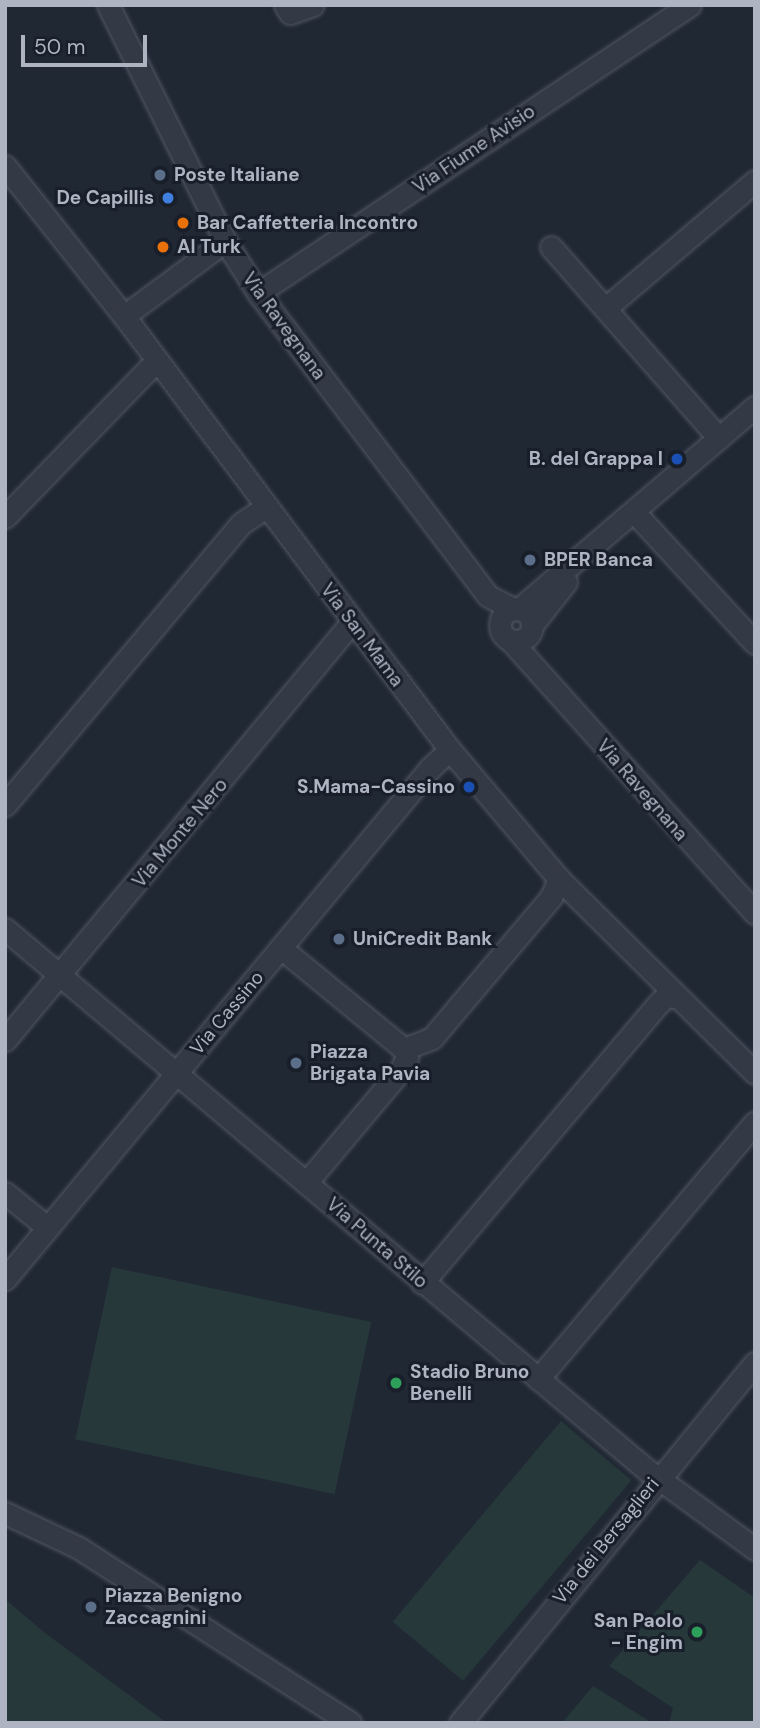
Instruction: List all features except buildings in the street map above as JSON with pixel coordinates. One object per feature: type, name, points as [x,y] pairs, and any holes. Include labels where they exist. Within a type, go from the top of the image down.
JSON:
[{"type":"street","name":"Via Ravegnana","points":[[108,5],[225,241],[258,293],[488,596],[521,624],[533,663],[701,858],[755,913]]},
{"type":"street","points":[[285,5],[290,13],[313,5]]},
{"type":"street","name":"Via Fiume Avisio","points":[[258,293],[690,5]]},
{"type":"street","name":"Via San Mama","points":[[5,166],[124,316],[155,362],[267,506],[351,623],[450,750],[559,878],[675,997],[755,1073]]},
{"type":"street","points":[[607,307],[755,181]]},
{"type":"street","points":[[124,316],[225,241]]},
{"type":"street","points":[[551,247],[607,307],[719,438]]},
{"type":"street","points":[[5,517],[155,362]]},
{"type":"street","points":[[521,624],[586,555],[755,407]]},
{"type":"street","points":[[5,805],[242,523],[267,506]]},
{"type":"street","points":[[635,513],[754,640]]},
{"type":"street","name":"Via Monte Nero","points":[[5,1040],[61,976],[351,623]]},
{"type":"street","name":"Via Cassino","points":[[5,1279],[450,750]]},
{"type":"street","points":[[404,1049],[432,1038],[551,897],[559,878]]},
{"type":"street","name":"Via Punta Stilo","points":[[5,929],[177,1072],[422,1283],[657,1478],[755,1549]]},
{"type":"street","points":[[281,948],[404,1049],[407,1058],[400,1071],[306,1183]]},
{"type":"street","points":[[422,1283],[659,1003],[666,996],[675,997]]},
{"type":"street","points":[[538,1379],[755,1122]]},
{"type":"street","points":[[5,1193],[48,1228]]},
{"type":"street","name":"Via dei Bersaglieri","points":[[460,1723],[657,1478],[755,1362]]},
{"type":"street","points":[[5,1513],[79,1548],[351,1723]]},
{"type":"shaded area","points":[[112,1267],[371,1322],[335,1494],[75,1439]]},
{"type":"shaded area","points":[[561,1421],[631,1480],[463,1681],[393,1622]]},
{"type":"shaded area","name":"San Paolo - Engim","points":[[700,1560],[755,1598],[755,1723],[669,1723],[673,1708],[609,1666]]},
{"type":"shaded area","points":[[5,1599],[45,1633],[167,1723],[5,1723]]},
{"type":"shaded area","points":[[593,1686],[651,1722],[651,1723],[562,1723]]},
{"type":"place","name":"Poste Italiane","points":[[160,175]]},
{"type":"place","name":"De Capillis","points":[[168,198]]},
{"type":"place","name":"Bar Caffetteria Incontro","points":[[183,223]]},
{"type":"place","name":"Al Turk","points":[[163,247]]},
{"type":"place","name":"B. del Grappa I","points":[[677,459]]},
{"type":"place","name":"BPER Banca","points":[[530,560]]},
{"type":"place","name":"S.Mama-Cassino","points":[[469,787]]},
{"type":"place","name":"UniCredit Bank","points":[[339,939]]},
{"type":"place","name":"Piazza Brigata Pavia","points":[[296,1063]]},
{"type":"place","name":"Stadio Bruno Benelli","points":[[396,1383]]},
{"type":"place","name":"Piazza Benigno Zaccagnini","points":[[91,1607]]},
{"type":"place","name":"San Paolo - Engim","points":[[697,1632]]}]
